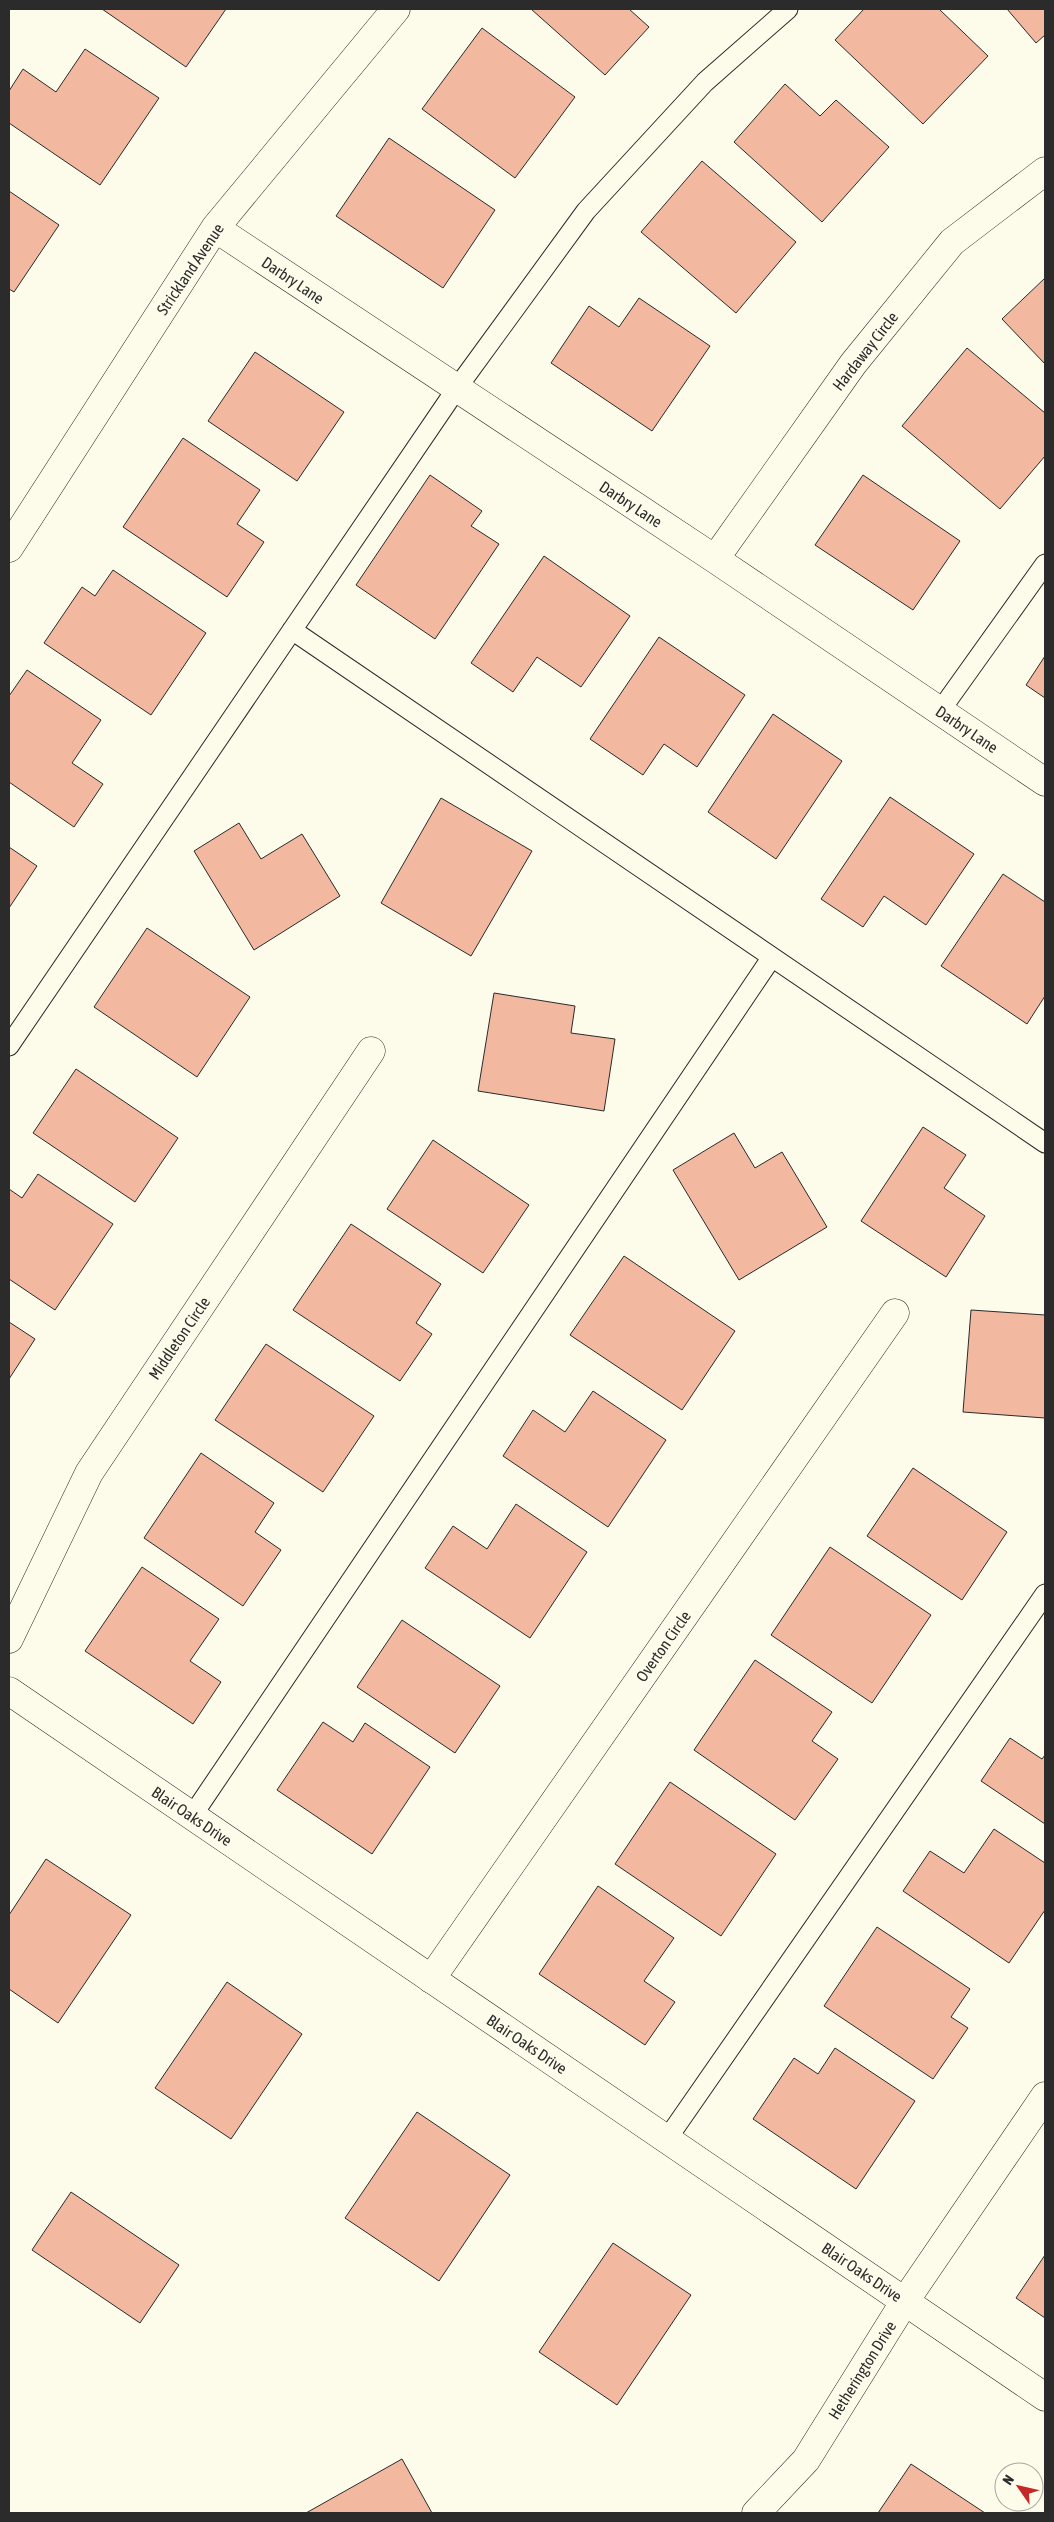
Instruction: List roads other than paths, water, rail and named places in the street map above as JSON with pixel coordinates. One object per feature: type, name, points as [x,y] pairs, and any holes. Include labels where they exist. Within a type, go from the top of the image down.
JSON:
[{"type":"street","name":"Strickland Avenue","points":[[9,548],[215,228],[396,9]]},
{"type":"street","name":"Hardaway Circle","points":[[715,559],[853,364],[952,242],[1045,171]]},
{"type":"street","name":"Darbry Lane","points":[[215,228],[715,559],[1045,782]]},
{"type":"street","name":"Middleton Circle","points":[[9,1639],[89,1472],[371,1051]]},
{"type":"street","name":"Overton Circle","points":[[431,1979],[895,1313]]},
{"type":"street","name":"Blair Oaks Drive","points":[[9,1691],[1045,2397]]},
{"type":"street","name":"Hetherington Drive","points":[[756,2513],[806,2460],[905,2301],[1045,2096]]},
{"type":"lane","points":[[9,1046],[457,388],[586,211],[705,82],[788,9]]},
{"type":"lane","points":[[940,711],[1045,564]]},
{"type":"lane","points":[[292,630],[1045,1143]]},
{"type":"lane","points":[[192,1816],[772,956]]},
{"type":"lane","points":[[667,2139],[1045,1594]]}]
